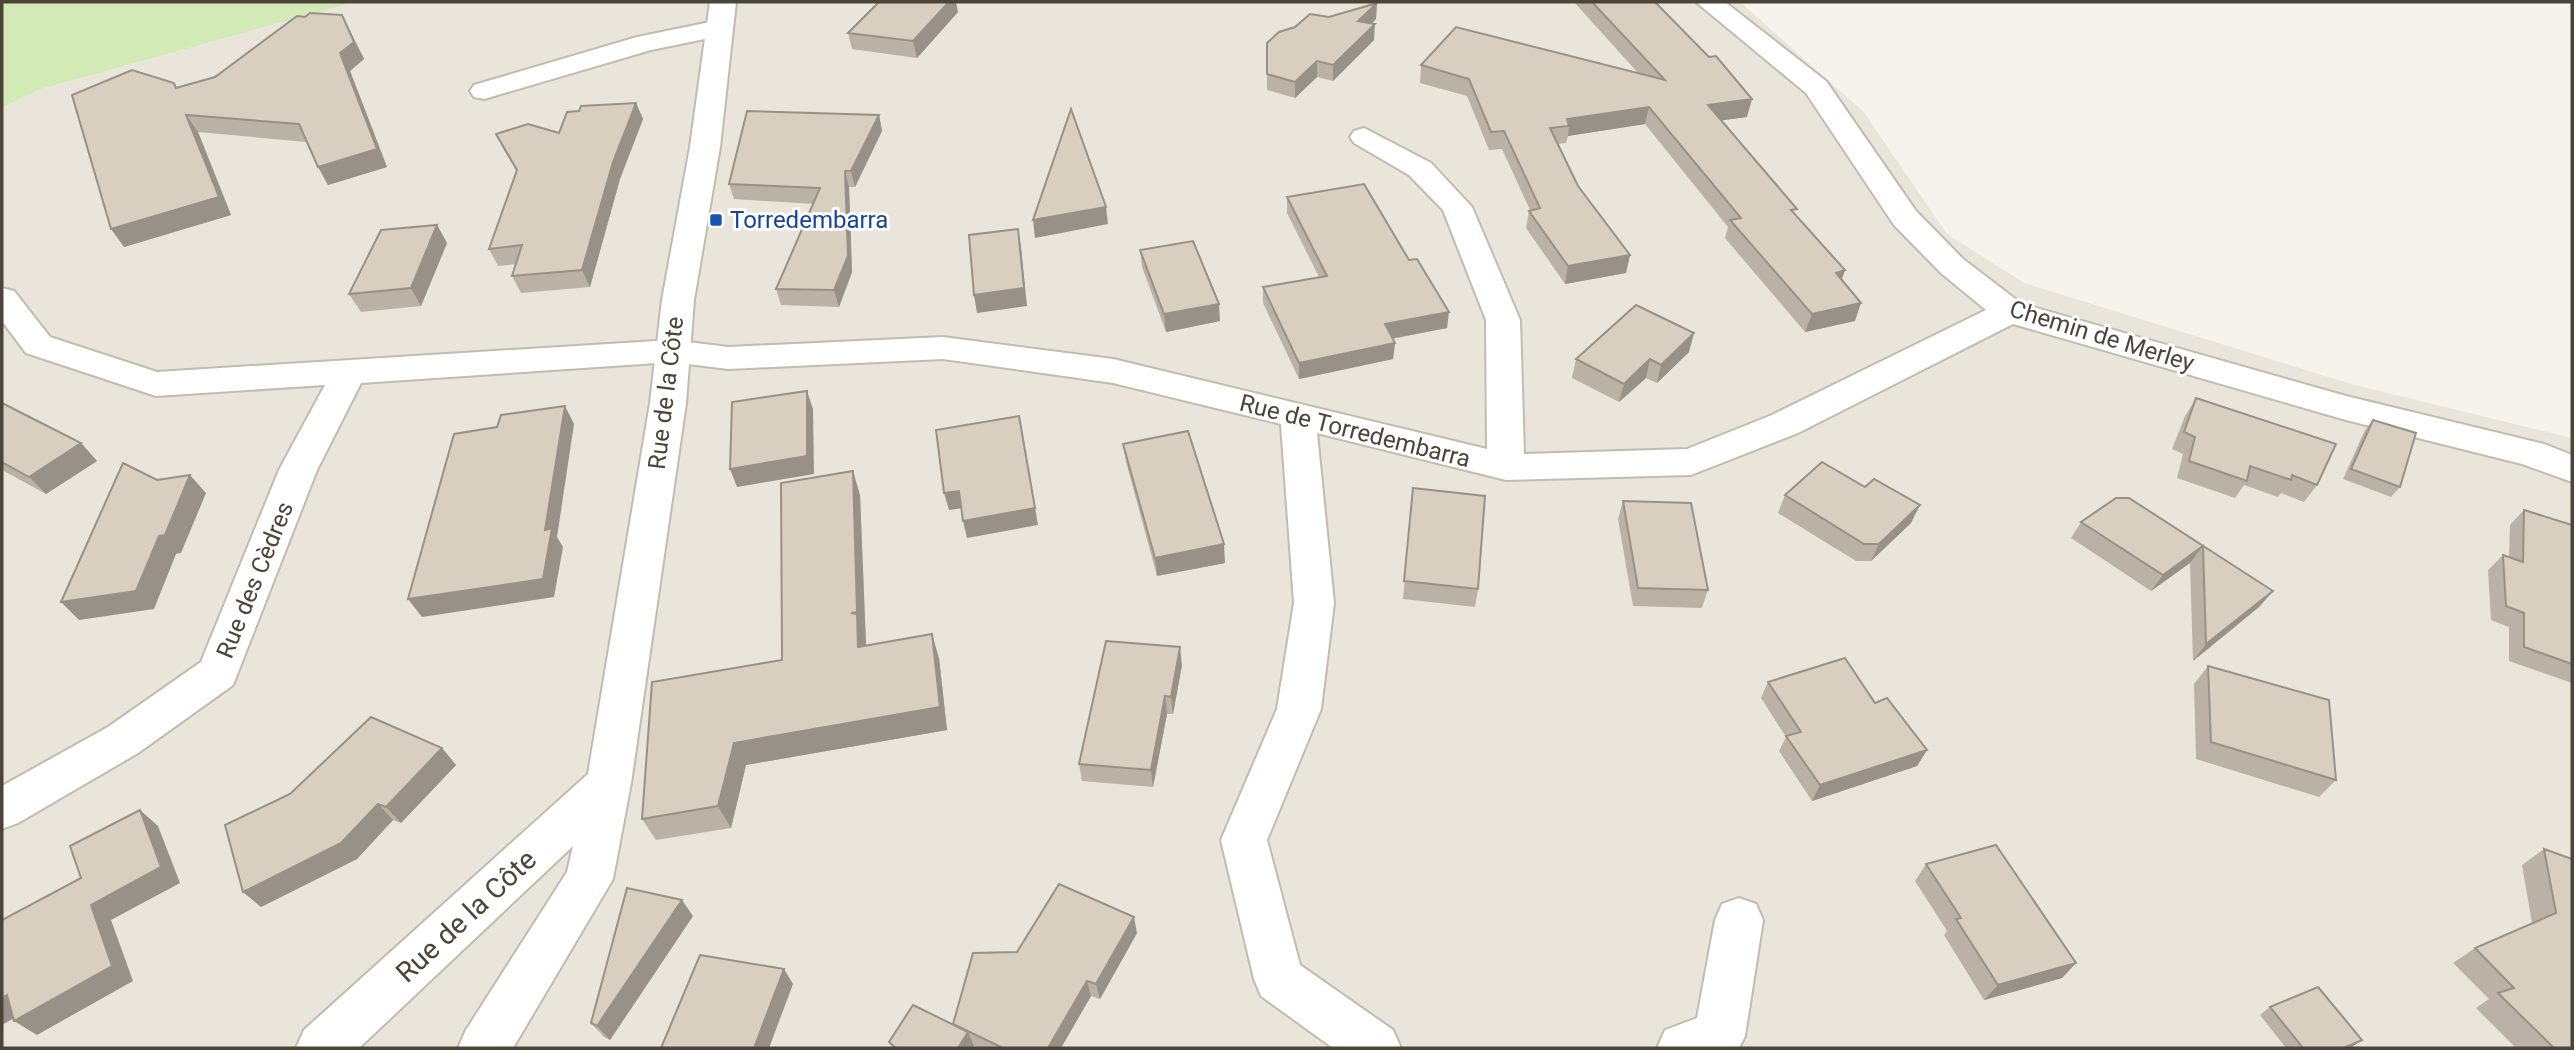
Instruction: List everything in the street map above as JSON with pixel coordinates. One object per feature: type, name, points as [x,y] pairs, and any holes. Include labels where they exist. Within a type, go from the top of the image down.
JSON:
[{"type":"street","name":"Chemin de Merley","points":[[1709,2],[1816,87],[1905,218],[1952,266],[2010,312],[2346,408],[2531,453],[2572,468]]},
{"type":"street","points":[[484,90],[646,43],[721,15]]},
{"type":"street","name":"Rue de la Côte","points":[[484,1048],[589,879],[609,783],[721,15]]},
{"type":"street","points":[[1364,137],[1420,169],[1457,207],[1503,320],[1506,467]]},
{"type":"street","points":[[2,298],[38,345],[156,384],[673,352]]},
{"type":"street","name":"Rue de Torredembarra","points":[[673,352],[728,358],[943,348],[1114,371],[1506,467],[1691,461],[1786,424],[1916,356],[2010,312]]},
{"type":"street","name":"Rue des Cèdres","points":[[2,809],[122,740],[218,673],[298,470],[349,372]]},
{"type":"street","points":[[1298,418],[1314,603],[1299,709],[1244,840],[1279,979],[1375,1048]]},
{"type":"street","name":"Rue de la Côte","points":[[322,1048],[609,783]]},
{"type":"street","points":[[1684,1048],[1719,1036],[1739,920]]},
{"type":"shaded area","points":[[355,2],[1740,2],[1863,111],[1947,234],[2024,283],[2351,384],[2572,438],[2572,1048],[2,1048],[2,108],[41,89]]},
{"type":"green space","points":[[2,2],[355,2],[41,89],[2,108]]},
{"type":"building","points":[[879,2],[949,2],[913,41],[848,33]]},
{"type":"building","points":[[1592,2],[1655,2],[1709,57],[1716,56],[1752,99],[1708,105],[1797,209],[1791,210],[1845,270],[1836,273],[1861,303],[1812,314],[1730,220],[1741,218],[1649,107],[1567,119],[1569,126],[1550,128],[1578,186],[1630,255],[1568,266],[1529,211],[1540,208],[1504,131],[1491,132],[1469,79],[1421,65],[1456,27],[1665,80]]},
{"type":"building","points":[[1377,3],[1358,21],[1375,24],[1333,65],[1317,61],[1295,82],[1267,74],[1267,43],[1279,32],[1295,27],[1310,14],[1329,17]]},
{"type":"building","points":[[310,13],[342,15],[354,42],[340,53],[377,149],[318,167],[299,124],[186,115],[219,197],[111,229],[72,95],[132,70],[174,83],[176,88],[215,77],[297,16],[305,17]]},
{"type":"building","points":[[636,103],[613,162],[582,270],[512,276],[522,245],[489,249],[517,170],[496,134],[528,124],[559,133],[567,112],[579,111],[581,106]]},
{"type":"building","points":[[1071,109],[1106,207],[1033,220]]},
{"type":"building","points":[[747,111],[879,115],[851,171],[845,171],[848,256],[834,290],[776,289],[820,188],[729,184]]},
{"type":"building","points":[[1364,184],[1409,260],[1417,259],[1449,312],[1385,324],[1395,343],[1299,363],[1263,287],[1327,276],[1287,197]]},
{"type":"building","points":[[437,225],[411,288],[349,294],[381,230]]},
{"type":"building","points":[[1018,229],[1024,288],[974,295],[969,235]]},
{"type":"building","points":[[1193,241],[1219,304],[1164,314],[1140,250]]},
{"type":"building","points":[[1636,305],[1694,333],[1661,365],[1650,359],[1624,384],[1576,359]]},
{"type":"building","points":[[807,391],[807,456],[730,469],[732,402]]},
{"type":"building","points":[[2196,398],[2336,444],[2317,485],[2292,475],[2291,480],[2250,466],[2247,481],[2189,461],[2195,437],[2184,432]]},
{"type":"building","points":[[2,403],[81,443],[29,477],[2,462]]},
{"type":"building","points":[[565,406],[545,530],[552,528],[543,579],[408,599],[454,434],[497,427],[501,415]]},
{"type":"building","points":[[1019,416],[1035,508],[963,521],[959,491],[944,493],[936,430]]},
{"type":"building","points":[[2373,420],[2416,433],[2400,487],[2351,469]]},
{"type":"building","points":[[1188,431],[1224,544],[1155,558],[1123,444]]},
{"type":"building","points":[[1822,462],[1865,487],[1874,479],[1920,505],[1879,544],[1864,544],[1785,495]]},
{"type":"building","points":[[123,463],[157,480],[190,475],[165,535],[159,536],[136,591],[61,602]]},
{"type":"building","points":[[853,471],[857,612],[851,613],[857,614],[858,647],[932,634],[940,707],[734,743],[718,806],[642,819],[652,682],[782,660],[781,483]]},
{"type":"building","points":[[1413,488],[1485,496],[1478,589],[1404,581]]},
{"type":"building","points":[[2116,498],[2129,498],[2273,591],[2206,644],[2203,546],[2163,575],[2081,522]]},
{"type":"building","points":[[1623,501],[1691,503],[1708,590],[1638,588]]},
{"type":"building","points":[[2524,510],[2572,525],[2572,664],[2524,647],[2524,613],[2506,606],[2503,555],[2523,562]]},
{"type":"building","points":[[1106,641],[1180,647],[1171,697],[1165,696],[1151,770],[1079,764]]},
{"type":"building","points":[[1845,658],[1875,703],[1887,698],[1927,750],[1820,785],[1786,736],[1801,732],[1768,682]]},
{"type":"building","points":[[2208,666],[2329,700],[2336,780],[2211,742]]},
{"type":"building","points":[[371,717],[442,748],[386,807],[378,804],[341,843],[243,892],[225,825],[290,794]]},
{"type":"building","points":[[140,810],[161,867],[91,905],[112,966],[14,1021],[7,995],[2,998],[2,920],[81,878],[70,846]]},
{"type":"building","points":[[1996,845],[2076,963],[1998,985],[1956,919],[1961,918],[1926,864]]},
{"type":"building","points":[[2544,849],[2572,859],[2572,1048],[2554,1048],[2498,993],[2514,988],[2475,948],[2556,913]]},
{"type":"building","points":[[1059,884],[1134,917],[1096,984],[1087,981],[1048,1048],[1003,1048],[953,1024],[973,953],[1017,952]]},
{"type":"building","points":[[627,888],[682,900],[597,1026],[591,1023]]},
{"type":"building","points":[[700,955],[784,969],[754,1048],[661,1048]]},
{"type":"building","points":[[2318,987],[2362,1040],[2344,1048],[2303,1048],[2270,1007]]},
{"type":"building","points":[[913,1005],[968,1032],[958,1048],[896,1048],[889,1042]]},
{"type":"place","name":"Torredembarra","points":[[716,220]]}]
